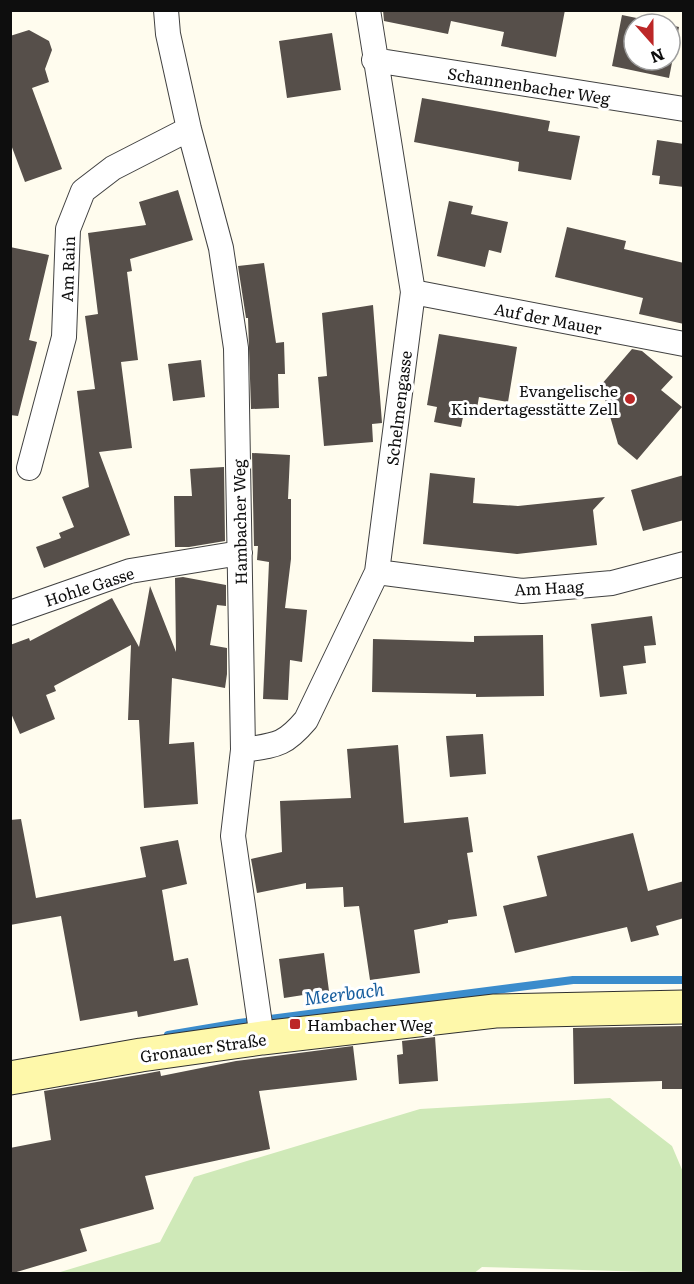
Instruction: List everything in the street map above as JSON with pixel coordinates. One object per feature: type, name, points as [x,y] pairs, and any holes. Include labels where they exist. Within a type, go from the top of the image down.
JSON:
[{"type":"street","name":"Hambacher Weg","points":[[166,10],[168,34],[189,129],[221,248],[236,348],[243,750],[233,836],[259,1024]]},
{"type":"street","name":"Schelmengasse","points":[[243,750],[276,746],[293,735],[306,720],[377,572],[413,292],[374,60],[368,10]]},
{"type":"street","name":"Schannenbacher Weg","points":[[374,60],[684,109]]},
{"type":"street","name":"Am Rain","points":[[29,468],[64,337],[68,229],[83,191],[113,168],[189,129]]},
{"type":"street","name":"Auf der Mauer","points":[[413,292],[684,344]]},
{"type":"street","name":"Hohle Gasse","points":[[10,613],[130,571],[240,553]]},
{"type":"street","name":"Am Haag","points":[[377,572],[522,591],[612,583],[684,564]]},
{"type":"street","name":"Gronauer Straße","points":[[10,1078],[141,1055],[259,1024],[495,1011],[684,1007]]},
{"type":"green space","points":[[610,1098],[672,1146],[683,1172],[683,1273],[482,1267],[473,1274],[57,1273],[160,1242],[194,1177],[420,1109]]},
{"type":"building","points":[[383,10],[565,10],[556,57],[501,46],[504,32],[451,21],[448,34],[384,21]]},
{"type":"building","points":[[622,15],[622,68],[612,66]]},
{"type":"building","points":[[29,30],[49,41],[52,50],[45,69],[49,82],[32,88],[62,169],[25,182],[10,142],[10,36]]},
{"type":"building","points":[[332,33],[341,90],[287,98],[279,41]]},
{"type":"building","points":[[640,72],[670,72],[669,78]]},
{"type":"building","points":[[422,98],[550,121],[548,131],[580,136],[571,180],[518,171],[519,162],[414,142]]},
{"type":"building","points":[[657,140],[684,144],[684,187],[659,184],[660,176],[652,175]]},
{"type":"building","points":[[178,190],[193,240],[130,259],[132,271],[127,272],[138,360],[121,362],[132,448],[99,452],[130,535],[44,568],[36,547],[61,538],[59,533],[74,527],[62,497],[89,487],[77,391],[95,389],[85,316],[98,314],[88,233],[146,225],[139,202]]},
{"type":"building","points":[[449,201],[473,206],[471,214],[508,222],[501,253],[489,250],[485,267],[437,256]]},
{"type":"building","points":[[567,227],[626,241],[624,249],[684,263],[684,324],[639,314],[643,298],[555,277]]},
{"type":"building","points":[[10,247],[49,255],[29,340],[37,342],[18,416],[10,415]]},
{"type":"building","points":[[264,263],[276,343],[284,342],[285,374],[278,374],[279,408],[251,409],[248,318],[246,318],[238,266]]},
{"type":"building","points":[[373,305],[382,423],[372,424],[373,442],[324,446],[318,377],[327,376],[322,313]]},
{"type":"building","points":[[439,334],[517,347],[508,402],[479,397],[476,414],[464,412],[461,427],[434,422],[437,407],[427,405]]},
{"type":"building","name":"Evangelische Kindertagesstätte Zell","points":[[632,349],[642,351],[673,377],[661,390],[682,407],[637,460],[618,444],[601,385]]},
{"type":"building","points":[[201,360],[205,397],[173,401],[168,364]]},
{"type":"building","points":[[252,453],[290,455],[288,499],[291,499],[291,559],[285,608],[307,610],[302,662],[290,660],[288,700],[263,699],[269,562],[257,560],[258,546],[254,546]]},
{"type":"building","points":[[224,467],[225,541],[175,547],[174,496],[192,496],[190,469]]},
{"type":"building","points":[[430,473],[475,478],[473,503],[518,506],[605,497],[593,510],[597,545],[517,554],[423,544]]},
{"type":"building","points":[[684,475],[684,520],[643,531],[631,490]]},
{"type":"building","points":[[183,577],[226,585],[226,606],[217,605],[210,645],[227,648],[225,688],[172,678],[169,744],[194,742],[198,804],[144,808],[139,720],[128,720],[131,645],[54,686],[56,691],[46,695],[55,719],[20,734],[10,711],[10,645],[29,638],[30,641],[112,598],[139,647],[150,586],[176,652],[175,578]]},
{"type":"building","points":[[652,616],[656,645],[644,646],[646,663],[623,666],[627,694],[600,697],[591,624]]},
{"type":"building","points":[[543,635],[544,696],[476,697],[476,694],[372,692],[373,639],[474,642],[474,636]]},
{"type":"building","points":[[483,734],[486,774],[450,777],[446,736]]},
{"type":"building","points":[[398,745],[404,823],[468,817],[473,852],[467,853],[477,916],[448,920],[448,923],[414,930],[420,973],[370,980],[359,906],[344,907],[343,887],[306,889],[306,883],[257,893],[251,859],[282,852],[280,801],[351,798],[347,749]]},
{"type":"building","points":[[21,819],[36,898],[146,877],[140,847],[178,840],[187,884],[162,890],[174,961],[188,958],[198,1005],[138,1017],[137,1011],[80,1021],[61,916],[10,925],[10,820]]},
{"type":"building","points":[[633,833],[648,891],[684,881],[684,918],[656,926],[659,935],[631,942],[627,927],[515,953],[503,906],[547,896],[537,856]]},
{"type":"building","points":[[324,953],[329,991],[284,998],[279,959]]},
{"type":"building","points":[[684,1026],[684,1089],[662,1089],[662,1081],[574,1084],[573,1028]]},
{"type":"building","points":[[435,1037],[438,1081],[399,1084],[397,1055],[403,1054],[402,1041]]},
{"type":"building","points":[[353,1046],[357,1080],[259,1091],[270,1149],[145,1176],[154,1209],[80,1229],[87,1251],[10,1274],[10,1148],[51,1140],[44,1091],[160,1071],[161,1076],[236,1061]]},
{"type":"waterway","name":"Meerbach","points":[[168,1035],[239,1023],[573,980],[684,980]]},
{"type":"place","name":"Evangelische Kindertagesstätte Zell","points":[[630,399]]},
{"type":"place","name":"Hambacher Weg","points":[[295,1024]]}]
